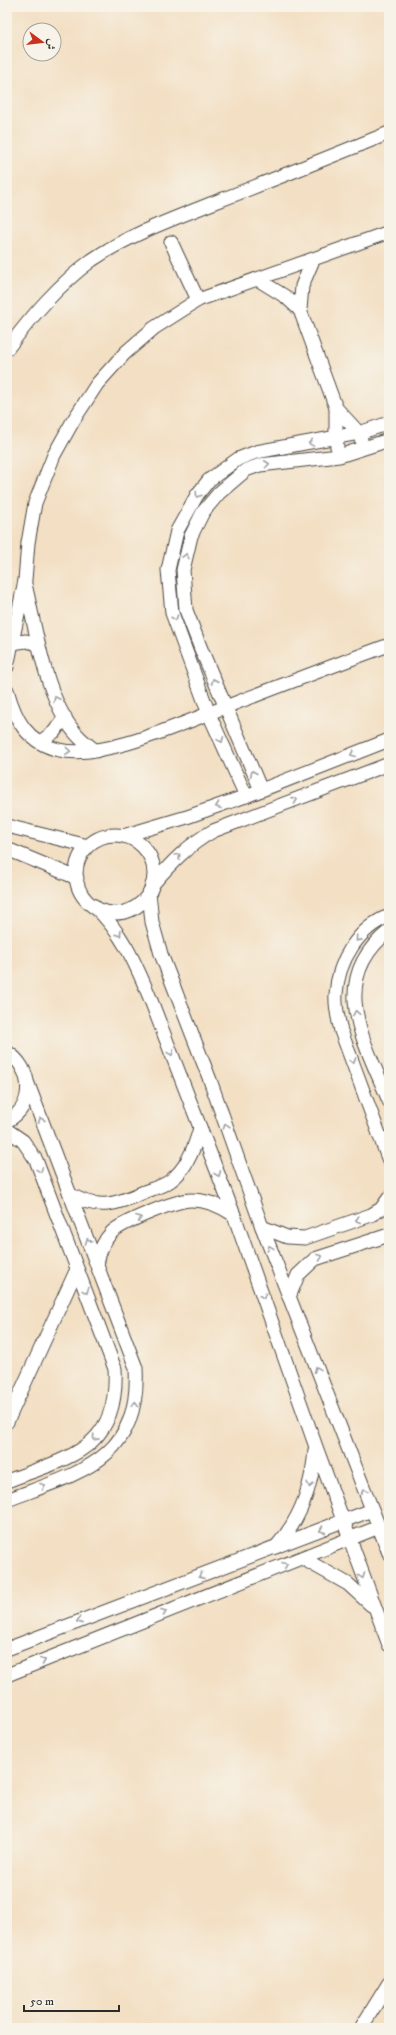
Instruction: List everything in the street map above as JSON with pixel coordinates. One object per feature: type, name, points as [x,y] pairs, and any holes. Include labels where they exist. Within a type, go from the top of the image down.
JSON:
[{"type":"street","points":[[7,349],[34,314],[64,284],[92,260],[120,244],[164,223],[389,133]]},
{"type":"street","points":[[7,667],[24,580],[28,543],[35,503],[54,455],[73,422],[98,384],[125,353],[154,328],[198,300],[389,232]]},
{"type":"street","points":[[171,242],[198,300]]},
{"type":"street","points":[[313,260],[302,286],[300,310],[336,408],[336,439],[339,456]]},
{"type":"street","points":[[257,278],[286,297],[300,310]]},
{"type":"street","points":[[336,408],[359,433],[365,448]]},
{"type":"street","points":[[246,796],[209,714],[172,613],[168,570],[177,531],[197,495],[209,480],[238,459],[256,452],[336,439],[389,423]]},
{"type":"street","points":[[261,790],[225,707],[186,610],[183,570],[190,536],[203,512],[219,493],[246,470],[260,465],[339,456],[389,440]]},
{"type":"street","points":[[24,580],[38,644],[54,694],[65,717],[79,737],[96,751]]},
{"type":"street","points":[[12,643],[26,641],[38,644]]},
{"type":"street","points":[[7,690],[13,713],[24,729],[40,742],[61,751],[96,751],[124,744],[209,714],[389,645]]},
{"type":"street","points":[[40,742],[54,732],[65,717]]},
{"type":"street","points":[[389,740],[246,796],[187,817],[123,836],[104,836],[88,846],[79,861],[77,878],[82,893],[117,931],[135,962],[234,1215],[349,1539],[389,1645]]},
{"type":"street","points":[[92,905],[107,911],[123,912],[133,908],[184,850],[195,841],[213,832],[389,764]]},
{"type":"street","points":[[7,826],[88,846]]},
{"type":"street","points":[[123,836],[140,843],[151,858],[154,876],[151,889],[152,922],[161,954],[210,1080],[262,1227],[389,1553]]},
{"type":"street","points":[[7,849],[77,878]]},
{"type":"street","points":[[389,916],[380,920],[366,930],[354,944],[340,971],[336,995],[337,1013],[341,1031],[389,1161]]},
{"type":"street","points":[[389,931],[376,942],[360,966],[354,988],[354,1004],[357,1021],[389,1101]]},
{"type":"street","points":[[7,1052],[24,1068],[28,1084],[136,1368],[137,1388],[134,1407],[128,1426],[118,1442],[105,1456],[89,1467],[7,1500]]},
{"type":"street","points":[[7,1121],[18,1113],[24,1104],[28,1084]]},
{"type":"street","points":[[71,1195],[79,1200],[98,1205],[116,1204],[170,1181],[187,1162],[197,1140],[200,1128]]},
{"type":"street","points":[[7,1130],[23,1141],[36,1160],[115,1369],[116,1388],[113,1407],[102,1430],[94,1440],[79,1452],[7,1481]]},
{"type":"street","points":[[262,1227],[287,1238],[305,1238],[371,1215],[381,1209],[389,1198]]},
{"type":"street","points":[[97,1265],[99,1253],[105,1241],[113,1232],[123,1225],[180,1201],[203,1201],[219,1206],[234,1215]]},
{"type":"street","points":[[289,1297],[298,1275],[315,1259],[389,1235]]},
{"type":"street","points":[[7,1422],[77,1269]]},
{"type":"street","points":[[274,1549],[288,1533],[300,1514],[314,1470],[316,1447]]},
{"type":"street","points":[[7,1649],[274,1549],[372,1510]]},
{"type":"street","points":[[7,1675],[379,1527]]},
{"type":"street","points":[[302,1558],[348,1584],[374,1608]]},
{"type":"street","points":[[361,2028],[389,1983]]}]
